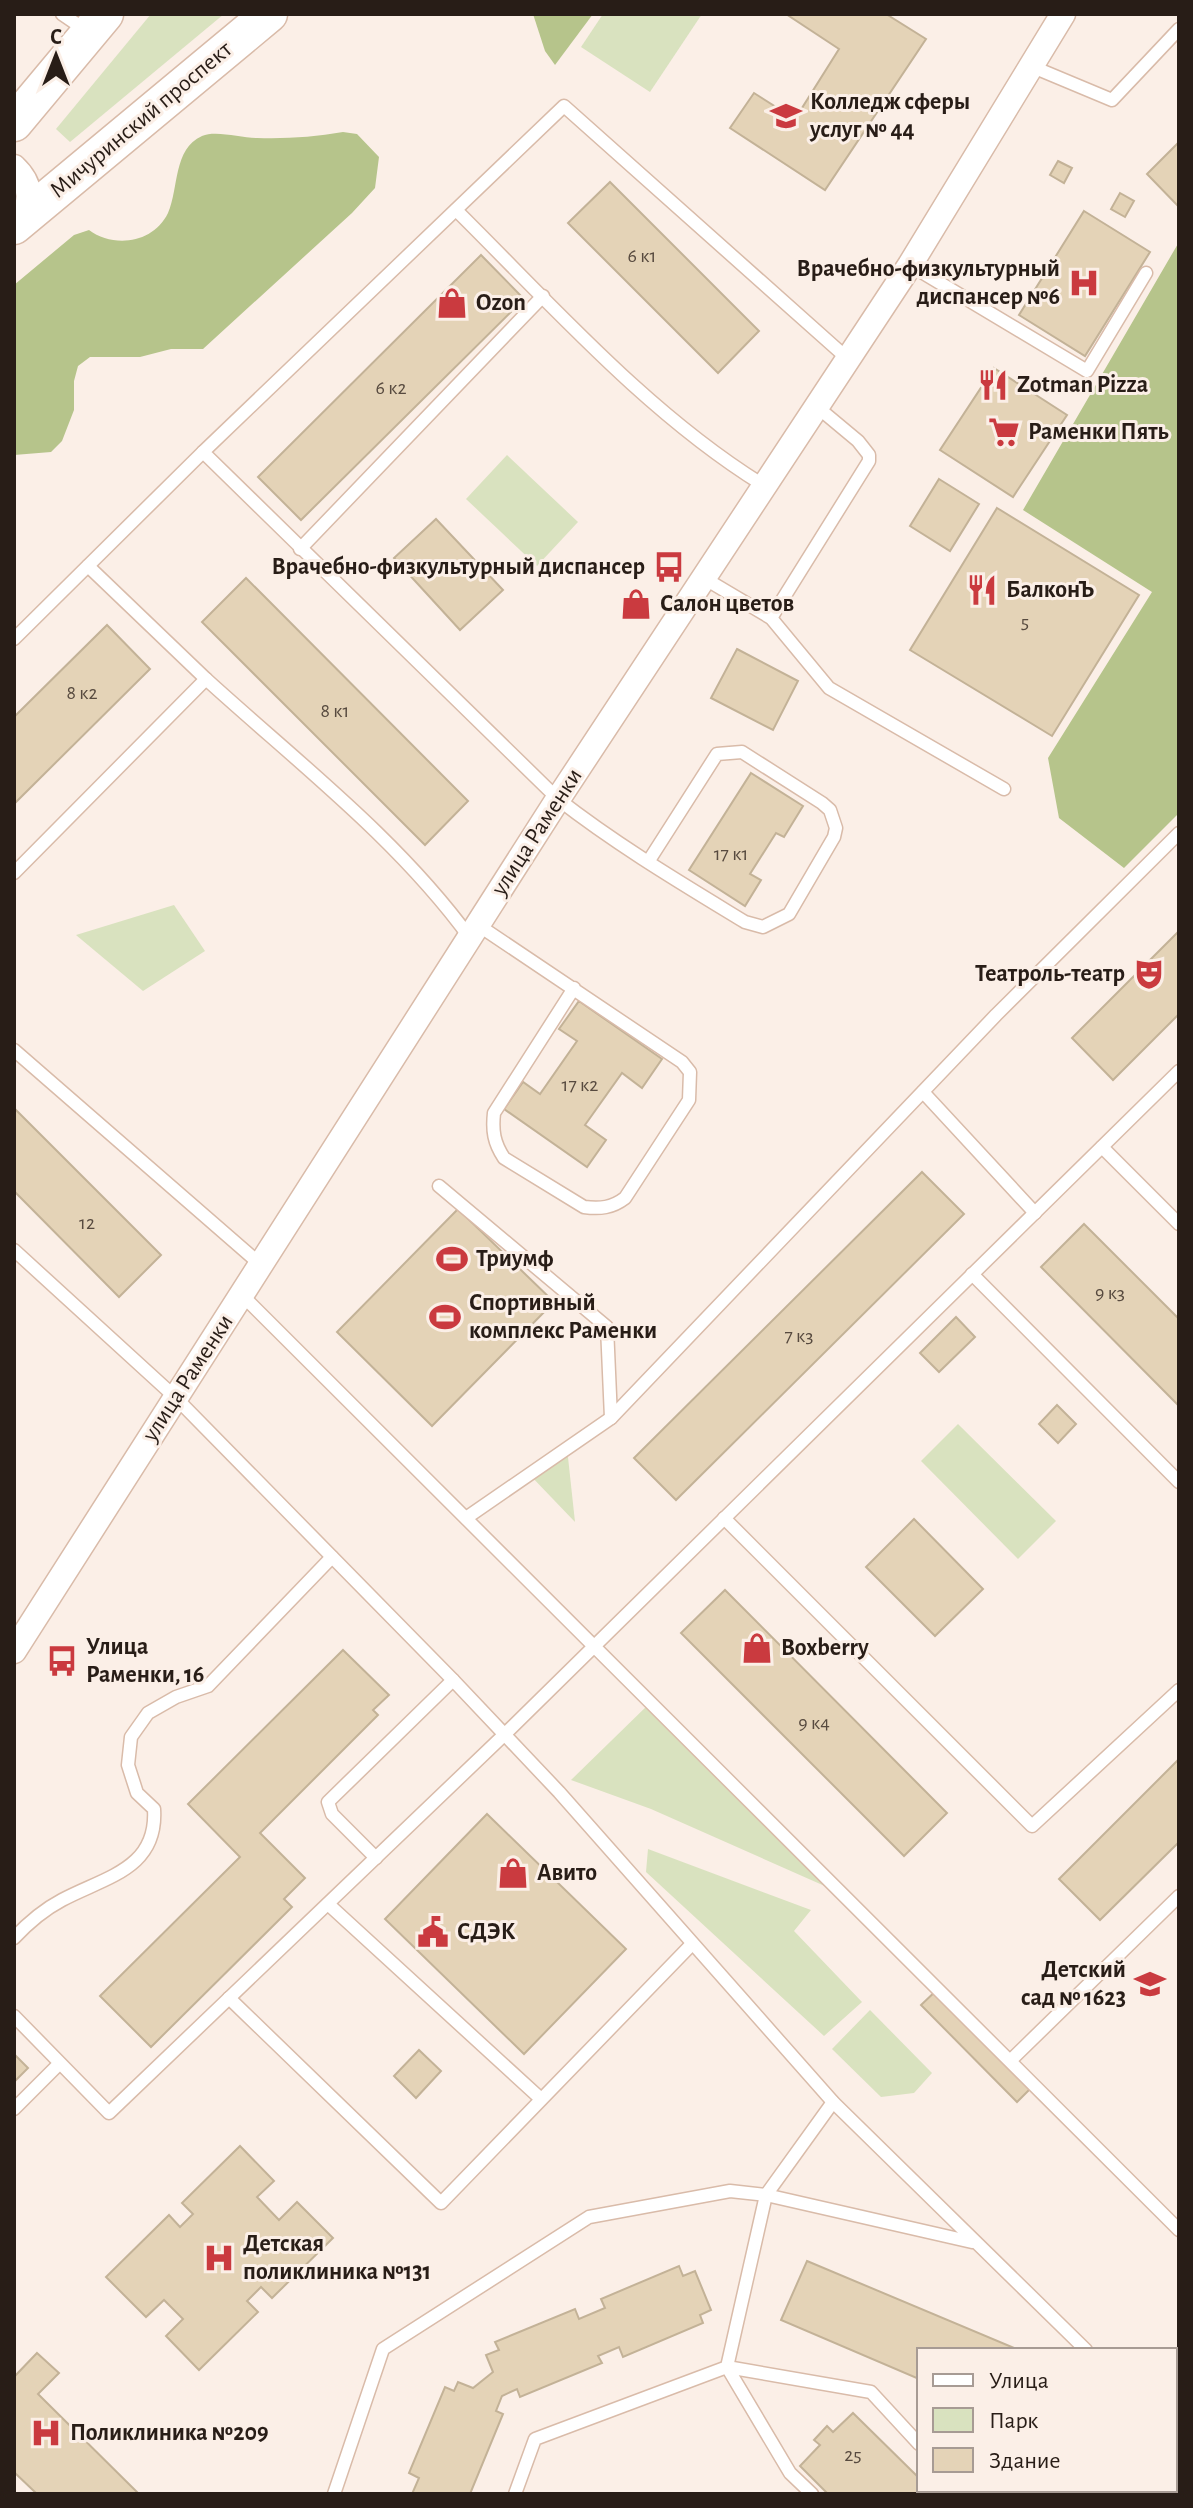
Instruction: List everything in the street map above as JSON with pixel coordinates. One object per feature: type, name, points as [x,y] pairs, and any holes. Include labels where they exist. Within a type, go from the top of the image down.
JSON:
[{"type":"main road","name":"Мичуринский проспект","points":[[16,224],[269,14]]},
{"type":"main road","points":[[14,123],[86,20]]},
{"type":"street","name":"улица Раменки","points":[[19,1635],[242,1295],[702,577],[910,265],[1063,14]]},
{"type":"street","points":[[14,167],[29,189],[29,201],[16,224]]},
{"type":"lane","points":[[1033,67],[1112,100],[1179,29]]},
{"type":"lane","points":[[14,639],[203,452],[564,106],[848,359]]},
{"type":"lane","points":[[456,210],[581,336],[723,460],[763,485]]},
{"type":"lane","points":[[910,265],[1087,371],[1146,273]]},
{"type":"lane","points":[[300,549],[543,296]]},
{"type":"lane","points":[[771,618],[869,461],[869,455],[858,441],[816,406]]},
{"type":"lane","points":[[203,452],[558,799],[601,833],[745,922],[763,927],[789,914],[834,837],[834,819],[822,803],[742,752],[732,750],[717,754],[648,862]]},
{"type":"lane","points":[[88,566],[404,860],[474,932],[574,988],[682,1062],[690,1072],[692,1085],[689,1100],[625,1198],[616,1205],[597,1208],[584,1207],[504,1158],[496,1145],[493,1128],[494,1113],[574,988]]},
{"type":"lane","points":[[702,577],[771,618],[829,688],[1004,789]]},
{"type":"lane","points":[[14,873],[206,679]]},
{"type":"lane","points":[[466,1518],[611,1418],[923,1092],[1179,833]]},
{"type":"lane","points":[[14,1050],[260,1264]]},
{"type":"lane","points":[[14,2016],[109,2113],[505,1734],[593,1644],[1179,1071]]},
{"type":"lane","points":[[923,1092],[1035,1213]]},
{"type":"lane","points":[[1102,1147],[1179,1224]]},
{"type":"lane","points":[[439,1186],[607,1327],[611,1418]]},
{"type":"lane","points":[[14,1250],[175,1397],[453,1680],[505,1734],[833,2102],[972,2242],[1084,2348]]},
{"type":"lane","points":[[972,1274],[1179,1482]]},
{"type":"lane","points":[[242,1295],[1179,2230]]},
{"type":"lane","points":[[724,1518],[1032,1826],[1179,1690]]},
{"type":"lane","points":[[14,1938],[35,1915],[134,1864],[155,1831],[154,1809],[137,1793],[128,1765],[131,1737],[148,1713],[176,1697],[208,1686],[332,1557]]},
{"type":"lane","points":[[376,1858],[332,1814],[328,1802],[453,1680]]},
{"type":"lane","points":[[1011,2060],[1179,1896]]},
{"type":"lane","points":[[328,1904],[541,2099]]},
{"type":"lane","points":[[229,1998],[441,2203],[692,1944]]},
{"type":"lane","points":[[14,2109],[59,2064]]},
{"type":"lane","points":[[812,2494],[790,2473],[727,2367],[766,2195],[833,2102]]},
{"type":"lane","points":[[334,2494],[383,2349],[589,2217],[730,2191],[766,2195],[972,2242]]},
{"type":"lane","points":[[515,2494],[535,2439],[727,2367],[871,2392],[917,2442]]},
{"type":"green space","points":[[151,14],[224,14],[70,142],[56,129]]},
{"type":"green space","points":[[533,14],[593,14],[555,65],[545,51]]},
{"type":"green space","points":[[603,14],[702,14],[650,92],[581,47]]},
{"type":"green space","points":[[343,132],[357,134],[379,157],[375,188],[352,213],[203,349],[171,349],[140,357],[90,357],[78,366],[74,381],[74,410],[62,441],[51,452],[14,455],[14,285],[74,235],[89,230],[99,236],[121,241],[143,237],[153,231],[168,213],[181,159],[193,142],[202,136],[279,138]]},
{"type":"green space","points":[[1179,242],[1179,813],[1124,868],[1059,818],[1048,758],[1152,592],[1023,510]]},
{"type":"green space","points":[[507,455],[578,522],[537,566],[466,499]]},
{"type":"green space","points":[[174,905],[205,951],[143,991],[76,935]]},
{"type":"green space","points":[[958,1424],[1056,1521],[1018,1559],[921,1461]]},
{"type":"green space","points":[[567,1448],[575,1522],[529,1474]]},
{"type":"green space","points":[[651,1702],[845,1895],[651,1809],[571,1780]]},
{"type":"green space","points":[[648,1849],[811,1910],[794,1931],[862,2002],[824,2036],[646,1872]]},
{"type":"green space","points":[[870,2010],[932,2073],[914,2093],[881,2097],[832,2049]]},
{"type":"building","points":[[786,14],[886,14],[926,39],[825,190],[730,128],[754,93],[795,119],[839,49]]},
{"type":"building","points":[[1179,142],[1179,207],[1147,174]]},
{"type":"building","points":[[1058,161],[1072,168],[1064,183],[1050,175]]},
{"type":"building","points":[[610,182],[759,331],[718,373],[568,223]]},
{"type":"building","points":[[1120,193],[1134,201],[1125,217],[1111,209]]},
{"type":"building","name":"Врачебно-физкультурный диспансер №6","points":[[1084,211],[1150,252],[1085,356],[1019,315]]},
{"type":"building","points":[[481,255],[524,299],[301,520],[258,477]]},
{"type":"building","name":"Раменки Пять","points":[[994,368],[1067,415],[1013,497],[940,450]]},
{"type":"building","points":[[939,479],[979,504],[950,551],[910,526]]},
{"type":"building","points":[[997,508],[1139,595],[1052,736],[910,650]]},
{"type":"building","points":[[436,519],[503,590],[460,630],[394,558]]},
{"type":"building","points":[[246,578],[468,801],[425,845],[202,622]]},
{"type":"building","points":[[107,625],[150,669],[14,804],[14,717]]},
{"type":"building","points":[[737,649],[798,681],[773,730],[711,698]]},
{"type":"building","points":[[751,773],[803,806],[784,837],[776,833],[750,874],[761,880],[745,906],[689,870]]},
{"type":"building","points":[[1179,931],[1179,1014],[1113,1080],[1072,1038]]},
{"type":"building","points":[[579,1001],[662,1059],[642,1088],[622,1073],[585,1125],[606,1140],[587,1167],[504,1109],[523,1082],[540,1094],[577,1041],[559,1029]]},
{"type":"building","points":[[14,1108],[161,1255],[119,1297],[14,1191]]},
{"type":"building","points":[[922,1172],[964,1214],[676,1500],[634,1458]]},
{"type":"building","name":"Спортивный комплекс Раменки","points":[[458,1209],[554,1302],[432,1426],[337,1332]]},
{"type":"building","points":[[1084,1224],[1179,1319],[1179,1406],[1041,1267]]},
{"type":"building","points":[[956,1317],[975,1337],[939,1372],[920,1353]]},
{"type":"building","points":[[1057,1405],[1076,1424],[1058,1443],[1039,1424]]},
{"type":"building","points":[[914,1519],[983,1589],[935,1636],[866,1567]]},
{"type":"building","points":[[725,1590],[947,1813],[904,1856],[681,1633]]},
{"type":"building","points":[[343,1650],[389,1695],[373,1710],[378,1715],[260,1833],[305,1878],[284,1899],[292,1907],[151,2047],[100,1996],[240,1857],[188,1804]]},
{"type":"building","points":[[1179,1759],[1179,1842],[1100,1920],[1059,1879]]},
{"type":"building","points":[[487,1814],[626,1949],[524,2054],[385,1919]]},
{"type":"building","points":[[939,1988],[1035,2084],[1017,2102],[921,2005]]},
{"type":"building","points":[[419,2050],[441,2071],[416,2098],[394,2076]]},
{"type":"building","points":[[14,2054],[28,2068],[14,2082]]},
{"type":"building","name":"Детская поликлиника №131","points":[[240,2146],[274,2181],[257,2197],[279,2220],[297,2202],[333,2238],[272,2298],[261,2287],[247,2301],[258,2312],[199,2370],[166,2336],[183,2319],[164,2300],[146,2317],[106,2277],[169,2215],[180,2227],[193,2214],[182,2203]]},
{"type":"building","points":[[807,2261],[1014,2348],[917,2348],[917,2378],[781,2320]]},
{"type":"building","points":[[679,2266],[683,2276],[695,2271],[711,2310],[700,2315],[703,2323],[623,2357],[619,2347],[598,2356],[602,2363],[520,2397],[517,2389],[502,2396],[496,2411],[503,2414],[470,2494],[412,2494],[419,2478],[409,2473],[445,2387],[454,2391],[458,2382],[473,2388],[493,2372],[486,2355],[499,2350],[495,2342],[575,2309],[579,2319],[605,2308],[601,2299]]},
{"type":"building","name":"Поликлиника №209","points":[[37,2353],[59,2373],[38,2394],[139,2494],[37,2494],[14,2472],[14,2377]]},
{"type":"building","points":[[853,2413],[917,2476],[917,2492],[935,2494],[828,2494],[800,2466],[820,2445],[814,2440],[827,2426],[833,2432]]},
{"type":"building","points":[[1029,2492],[1089,2494],[1030,2494]]},
{"type":"place","name":"Колледж сферы услуг № 44","points":[[786,116]]},
{"type":"place","name":"Врачебно-физкультурный диспансер №6","points":[[1084,283]]},
{"type":"place","name":"Ozon","points":[[452,303]]},
{"type":"place","name":"Zotman Pizza","points":[[993,385]]},
{"type":"place","name":"Раменки Пять","points":[[1004,432]]},
{"type":"place","name":"Врачебно-физкультурный диспансер","points":[[669,567]]},
{"type":"place","name":"БалконЪ","points":[[982,590]]},
{"type":"place","name":"Салон цветов","points":[[636,604]]},
{"type":"place","name":"Театроль-театр","points":[[1149,974]]},
{"type":"place","name":"Триумф","points":[[452,1259]]},
{"type":"place","name":"Спортивный комплекс Раменки","points":[[445,1317]]},
{"type":"place","name":"Boxberry","points":[[757,1648]]},
{"type":"place","name":"Улица Раменки, 16","points":[[62,1661]]},
{"type":"place","name":"Авито","points":[[513,1873]]},
{"type":"place","name":"СДЭК","points":[[433,1932]]},
{"type":"place","name":"Детский сад № 1623","points":[[1150,1984]]},
{"type":"place","name":"Детская поликлиника №131","points":[[219,2258]]},
{"type":"place","name":"Поликлиника №209","points":[[46,2433]]}]
